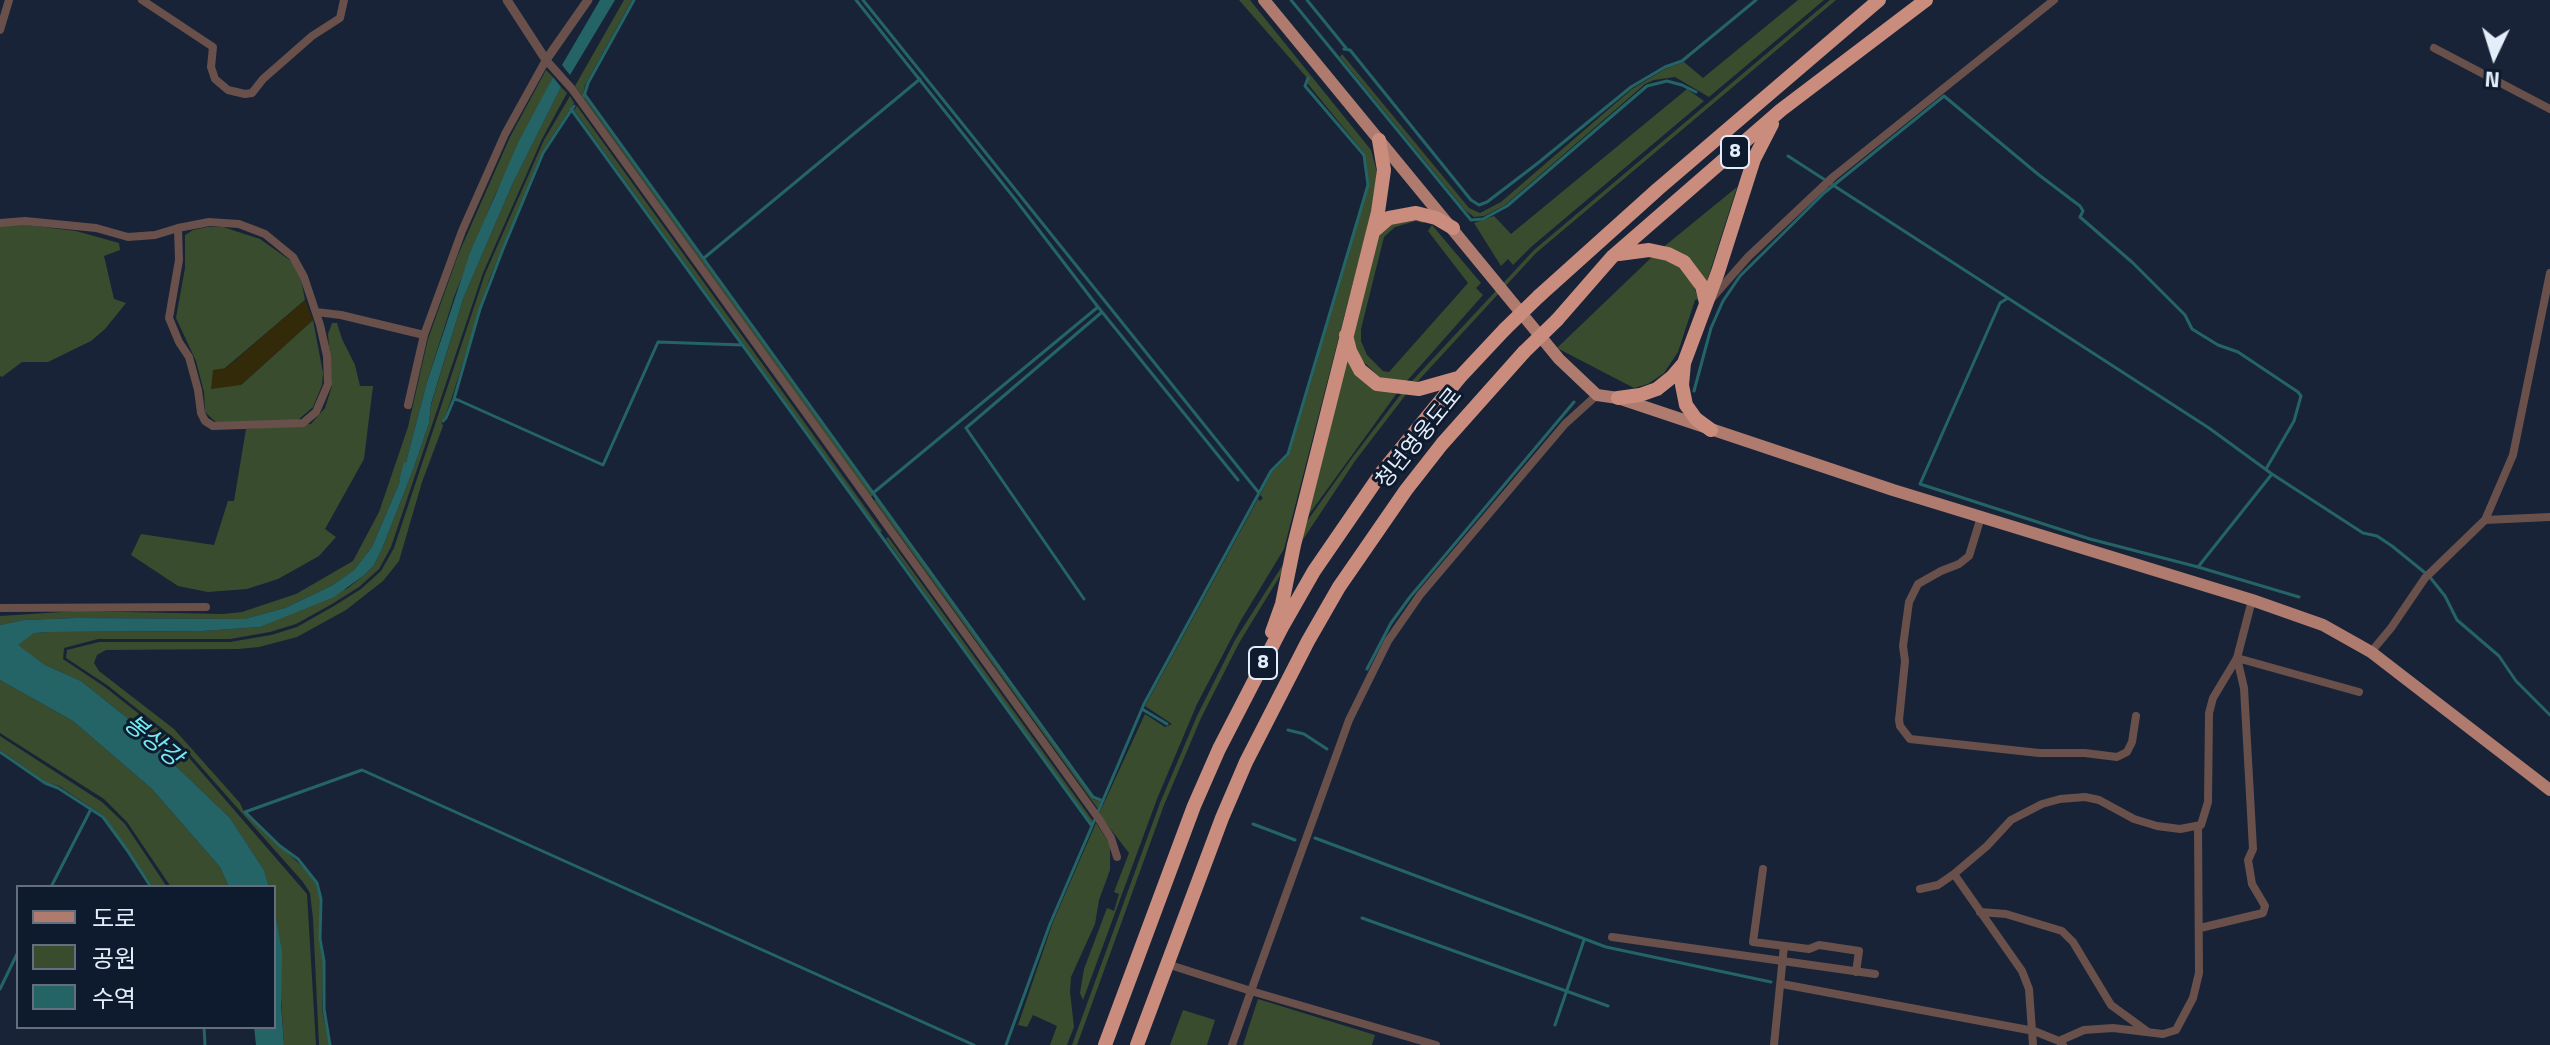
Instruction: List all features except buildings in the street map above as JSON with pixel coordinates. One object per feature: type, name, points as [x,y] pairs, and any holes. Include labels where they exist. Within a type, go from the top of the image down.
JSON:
[{"type":"highway","name":"청년영웅도로","points":[[1105,1045],[1194,806],[1251,684],[1314,571],[1347,521],[1419,425],[1505,329],[1658,189],[1879,0]]},
{"type":"highway","name":"청년영웅도로","points":[[1137,1045],[1198,878],[1246,762],[1339,587],[1371,538],[1442,444],[1612,257],[1781,110],[1926,0]]},
{"type":"highway","points":[[1711,430],[1696,419],[1686,405],[1682,385],[1684,363],[1754,159],[1781,110]]},
{"type":"highway","points":[[1251,684],[1282,604],[1289,564],[1383,188],[1384,170],[1379,140]]},
{"type":"highway","points":[[1371,236],[1381,222],[1416,213],[1436,218],[1453,228]]},
{"type":"highway","points":[[1612,257],[1649,250],[1668,254],[1684,262],[1695,274],[1706,303]]},
{"type":"highway","points":[[1346,335],[1360,370],[1377,384],[1419,389],[1460,377]]},
{"type":"highway","points":[[1618,398],[1657,389],[1684,363]]},
{"type":"main road","points":[[1264,0],[1559,359],[1597,395],[1618,398],[2323,625],[2371,652],[2550,790]]},
{"type":"street","points":[[0,30],[9,0]]},
{"type":"street","points":[[142,0],[213,47],[211,67],[215,79],[228,90],[245,94],[252,93],[263,79],[312,36],[340,18],[344,0]]},
{"type":"street","points":[[507,0],[546,60],[566,83],[1099,819],[1111,838],[1117,857]]},
{"type":"street","points":[[408,405],[424,335],[468,217],[505,134],[546,60],[588,0]]},
{"type":"street","points":[[1706,303],[1748,257],[1833,177],[2054,0]]},
{"type":"street","points":[[2434,48],[2550,109]]},
{"type":"street","points":[[0,223],[25,221],[96,228],[128,237],[155,235],[178,228],[209,222],[239,224],[265,234],[293,257],[304,277],[327,356],[328,384],[316,412],[303,423],[213,426],[205,421],[189,357],[169,318],[179,260],[178,228]]},
{"type":"street","points":[[2371,652],[2425,578],[2485,520],[2513,455],[2550,273]]},
{"type":"street","points":[[316,312],[424,335]]},
{"type":"street","points":[[1232,1045],[1349,720],[1388,641],[1420,595],[1555,435],[1597,395]]},
{"type":"street","points":[[1981,517],[1969,556],[1918,584],[1909,602],[1899,720],[1910,739],[2039,753],[2117,757],[2127,752],[2132,742],[2136,716]]},
{"type":"street","points":[[2485,520],[2550,517]]},
{"type":"street","points":[[1782,984],[2034,1031],[2061,1043],[2084,1030],[2113,1028],[2163,1034],[2176,1030],[2193,998],[2199,973],[2198,826],[2205,817],[2208,802],[2209,713],[2213,698],[2237,658],[2252,600]]},
{"type":"street","points":[[0,608],[206,607]]},
{"type":"street","points":[[2237,658],[2359,692]]},
{"type":"street","points":[[2200,928],[2263,913],[2265,906],[2252,884],[2248,860],[2253,849],[2244,688],[2237,658]]},
{"type":"street","points":[[1920,889],[1938,885],[1954,874],[2011,820],[2042,804],[2060,799],[2085,797],[2099,800],[2134,819],[2157,826],[2180,829],[2198,826]]},
{"type":"street","points":[[1763,869],[1753,942],[1809,949],[1819,945],[1859,951],[1856,972]]},
{"type":"street","points":[[1954,874],[2022,971],[2029,989],[2033,1045]]},
{"type":"street","points":[[1980,912],[2006,914],[2062,931],[2085,961],[2111,1005],[2149,1033]]},
{"type":"street","points":[[1612,937],[1875,974]]},
{"type":"street","points":[[1774,1045],[1784,946]]},
{"type":"street","points":[[1167,964],[1436,1045]]},
{"type":"green space","points":[[624,0],[632,0],[585,85],[583,95],[873,495],[871,497],[575,86]]},
{"type":"green space","points":[[1239,0],[1250,0],[1371,150],[1377,172],[1372,209],[1284,549],[1241,620],[1197,704],[1157,799],[1083,1000],[1080,993],[1084,969],[1107,908],[1114,911],[1119,894],[1114,892],[1129,853],[1099,814],[1145,714],[1165,727],[1172,724],[1145,706],[1258,499],[1263,498],[1260,495],[1272,472],[1289,455],[1369,185],[1365,154],[1308,84],[1308,79]]},
{"type":"green space","points":[[1798,0],[1824,0],[1709,97],[1675,77],[1645,84],[1505,205],[1484,216],[1474,217],[1466,211],[1340,57],[1342,54],[1469,208],[1480,213],[1501,202],[1632,89],[1665,69],[1684,62],[1703,78]]},
{"type":"green space","points":[[1830,0],[1836,0],[1536,253],[1418,381],[1412,381],[1534,250]]},
{"type":"green space","points":[[546,70],[553,77],[494,197],[454,297],[427,382],[403,474],[372,547],[354,570],[333,585],[285,608],[244,619],[76,618],[24,620],[0,625],[0,616],[78,611],[242,612],[296,594],[353,561],[379,512],[408,427],[428,339],[458,255],[510,137]]},
{"type":"green space","points":[[561,87],[567,93],[542,139],[483,273],[391,547],[379,569],[359,587],[332,604],[296,624],[270,632],[230,639],[98,639],[64,648],[63,659],[105,687],[177,744],[307,894],[316,1045],[284,1045],[276,885],[268,885],[264,870],[230,818],[157,748],[146,733],[81,681],[45,665],[17,645],[34,633],[203,631],[260,627],[348,588],[363,576],[374,565],[382,549],[413,470],[463,299],[512,185]]},
{"type":"green space","points":[[1687,89],[1704,101],[1513,265],[1508,259],[1501,266],[1474,223],[1494,216],[1511,234]]},
{"type":"green space","points":[[570,96],[574,103],[542,152],[489,280],[452,397],[441,421],[443,426],[422,482],[399,561],[383,581],[346,610],[297,637],[238,649],[106,650],[97,655],[94,663],[99,671],[174,729],[240,803],[244,812],[306,870],[316,884],[320,899],[322,1009],[329,1045],[319,1045],[313,919],[310,893],[303,882],[179,742],[107,685],[66,658],[67,650],[99,642],[230,642],[271,635],[297,627],[334,606],[361,589],[381,571],[394,548],[485,274],[544,140]]},
{"type":"green space","points":[[577,106],[882,531],[574,110]]},
{"type":"green space","points":[[1737,187],[1706,284],[1661,249]]},
{"type":"green space","points":[[1426,219],[1423,223],[1416,221],[1395,227],[1384,237],[1361,329],[1361,341],[1367,355],[1383,371],[1389,372],[1468,283],[1428,231],[1432,225],[1481,283],[1476,288],[1483,295],[1405,383],[1383,381],[1358,356],[1353,335],[1380,228]]},
{"type":"green space","points":[[27,225],[76,231],[119,243],[120,250],[104,256],[114,299],[126,303],[91,341],[48,362],[22,362],[2,377],[0,226]]},
{"type":"green space","points":[[207,227],[223,227],[260,239],[291,261],[301,279],[305,300],[225,368],[241,385],[313,320],[323,373],[322,385],[313,407],[298,420],[217,423],[205,412],[204,392],[196,361],[176,318],[185,268],[185,235]]},
{"type":"green space","points":[[1657,256],[1679,267],[1694,286],[1698,299],[1695,300],[1678,352],[1664,373],[1648,384],[1634,388],[1557,348],[1652,257]]},
{"type":"green space","points":[[332,323],[337,323],[355,365],[360,386],[373,386],[364,459],[325,529],[336,537],[319,556],[278,579],[247,589],[208,592],[178,586],[131,555],[141,534],[214,545],[228,501],[234,501],[246,429],[311,424],[325,408],[332,386],[328,334]]},
{"type":"green space","points":[[1346,355],[1376,390],[1397,393],[1305,520]]},
{"type":"green space","points":[[1407,393],[1355,461],[1302,541],[1305,524],[1401,394]]},
{"type":"green space","points":[[874,500],[1093,799],[1101,802],[1098,809]]},
{"type":"green space","points":[[888,537],[1093,821],[1091,824],[886,539]]},
{"type":"green space","points":[[1284,563],[1283,571],[1239,643],[1201,718],[1164,805],[1077,1045],[1072,1045],[1160,803],[1197,716],[1235,640]]},
{"type":"green space","points":[[0,680],[73,721],[152,789],[220,867],[228,885],[170,885],[127,822],[104,799],[0,733]]},
{"type":"green space","points":[[0,736],[102,802],[125,824],[166,885],[152,885],[104,816],[0,750]]},
{"type":"green space","points":[[1096,823],[1110,844],[1110,870],[1099,900],[1095,924],[1071,977],[1074,1027],[1067,1045],[1050,1045],[1057,1026],[1033,1015],[1027,1027],[1018,1025],[1053,922]]},
{"type":"green space","points":[[1258,999],[1375,1035],[1372,1045],[1243,1045]]},
{"type":"green space","points":[[1183,1010],[1215,1020],[1207,1045],[1170,1045]]},
{"type":"sand","points":[[305,300],[313,320],[241,385],[211,389],[213,370],[226,368]]},
{"type":"water","points":[[600,0],[615,0],[570,75],[562,65]]},
{"type":"water","name":"봉상강","points":[[553,77],[561,87],[512,185],[463,299],[431,404],[429,423],[374,565],[334,597],[260,627],[203,631],[34,633],[18,645],[45,665],[81,681],[146,733],[157,748],[230,818],[264,870],[268,885],[228,885],[220,867],[152,789],[73,721],[0,680],[0,625],[24,620],[76,618],[244,619],[285,608],[333,585],[354,570],[372,547],[403,474],[427,382],[470,253],[519,141]]},
{"type":"water","points":[[276,919],[282,952],[284,1045],[256,1045],[254,1029],[276,1029]]},
{"type":"waterway","points":[[584,96],[588,83],[634,0]]},
{"type":"waterway","points":[[856,0],[1238,480]]},
{"type":"waterway","points":[[863,0],[1259,493]]},
{"type":"waterway","points":[[1291,0],[1471,220],[1483,219],[1507,206],[1647,86],[1667,81],[1696,92]]},
{"type":"waterway","points":[[1307,0],[1346,48]]},
{"type":"waterway","points":[[1344,49],[1350,50],[1471,200],[1479,205],[1538,163],[1631,87],[1682,61],[1756,0]]},
{"type":"waterway","points":[[1098,812],[1144,704],[1271,471],[1288,454],[1368,185],[1364,155],[1305,86],[1308,78]]},
{"type":"waterway","points":[[704,258],[920,79]]},
{"type":"waterway","points":[[585,95],[1093,797],[1103,801]]},
{"type":"waterway","points":[[1694,391],[1711,328],[1723,301],[1740,276],[1824,193],[1944,96],[2080,206],[2083,211],[2080,217],[2133,263],[2185,315],[2192,329],[2218,345],[2238,352],[2298,392],[2301,396],[2294,421],[2266,469]]},
{"type":"waterway","points":[[454,399],[480,309],[503,249],[543,153],[574,106]]},
{"type":"waterway","points":[[571,109],[1092,826]]},
{"type":"waterway","points":[[1788,156],[2209,428],[2272,474],[2363,533],[2377,536],[2392,546],[2429,576],[2445,596],[2457,620],[2499,656],[2516,681],[2550,715]]},
{"type":"waterway","points":[[2008,298],[2000,303],[1920,484],[2090,539],[2299,597]]},
{"type":"waterway","points":[[873,493],[1098,307]]},
{"type":"waterway","points":[[1084,599],[966,428],[1102,312]]},
{"type":"waterway","points":[[443,421],[454,399],[458,400],[603,465],[658,342],[743,345]]},
{"type":"waterway","points":[[1367,669],[1391,623],[1410,597],[1574,402]]},
{"type":"waterway","points":[[401,480],[405,464]]},
{"type":"waterway","points":[[2198,567],[2272,474]]},
{"type":"waterway","points":[[1142,709],[1167,724]]},
{"type":"waterway","points":[[1288,730],[1304,734],[1327,749]]},
{"type":"waterway","points":[[0,752],[103,817],[150,885]]},
{"type":"waterway","points":[[330,1045],[324,1009],[321,899],[317,883],[298,859],[245,812],[362,770],[974,1045]]},
{"type":"waterway","points":[[52,885],[91,809]]},
{"type":"waterway","points":[[1006,1045],[1050,924],[1095,819]]},
{"type":"waterway","points":[[1253,824],[1295,840]]},
{"type":"waterway","points":[[1315,838],[1606,947],[1771,982]]},
{"type":"waterway","points":[[1362,918],[1608,1006]]},
{"type":"waterway","points":[[1555,1025],[1584,940]]},
{"type":"waterway","points":[[0,989],[16,956]]},
{"type":"waterway","points":[[204,1029],[205,1045]]}]
